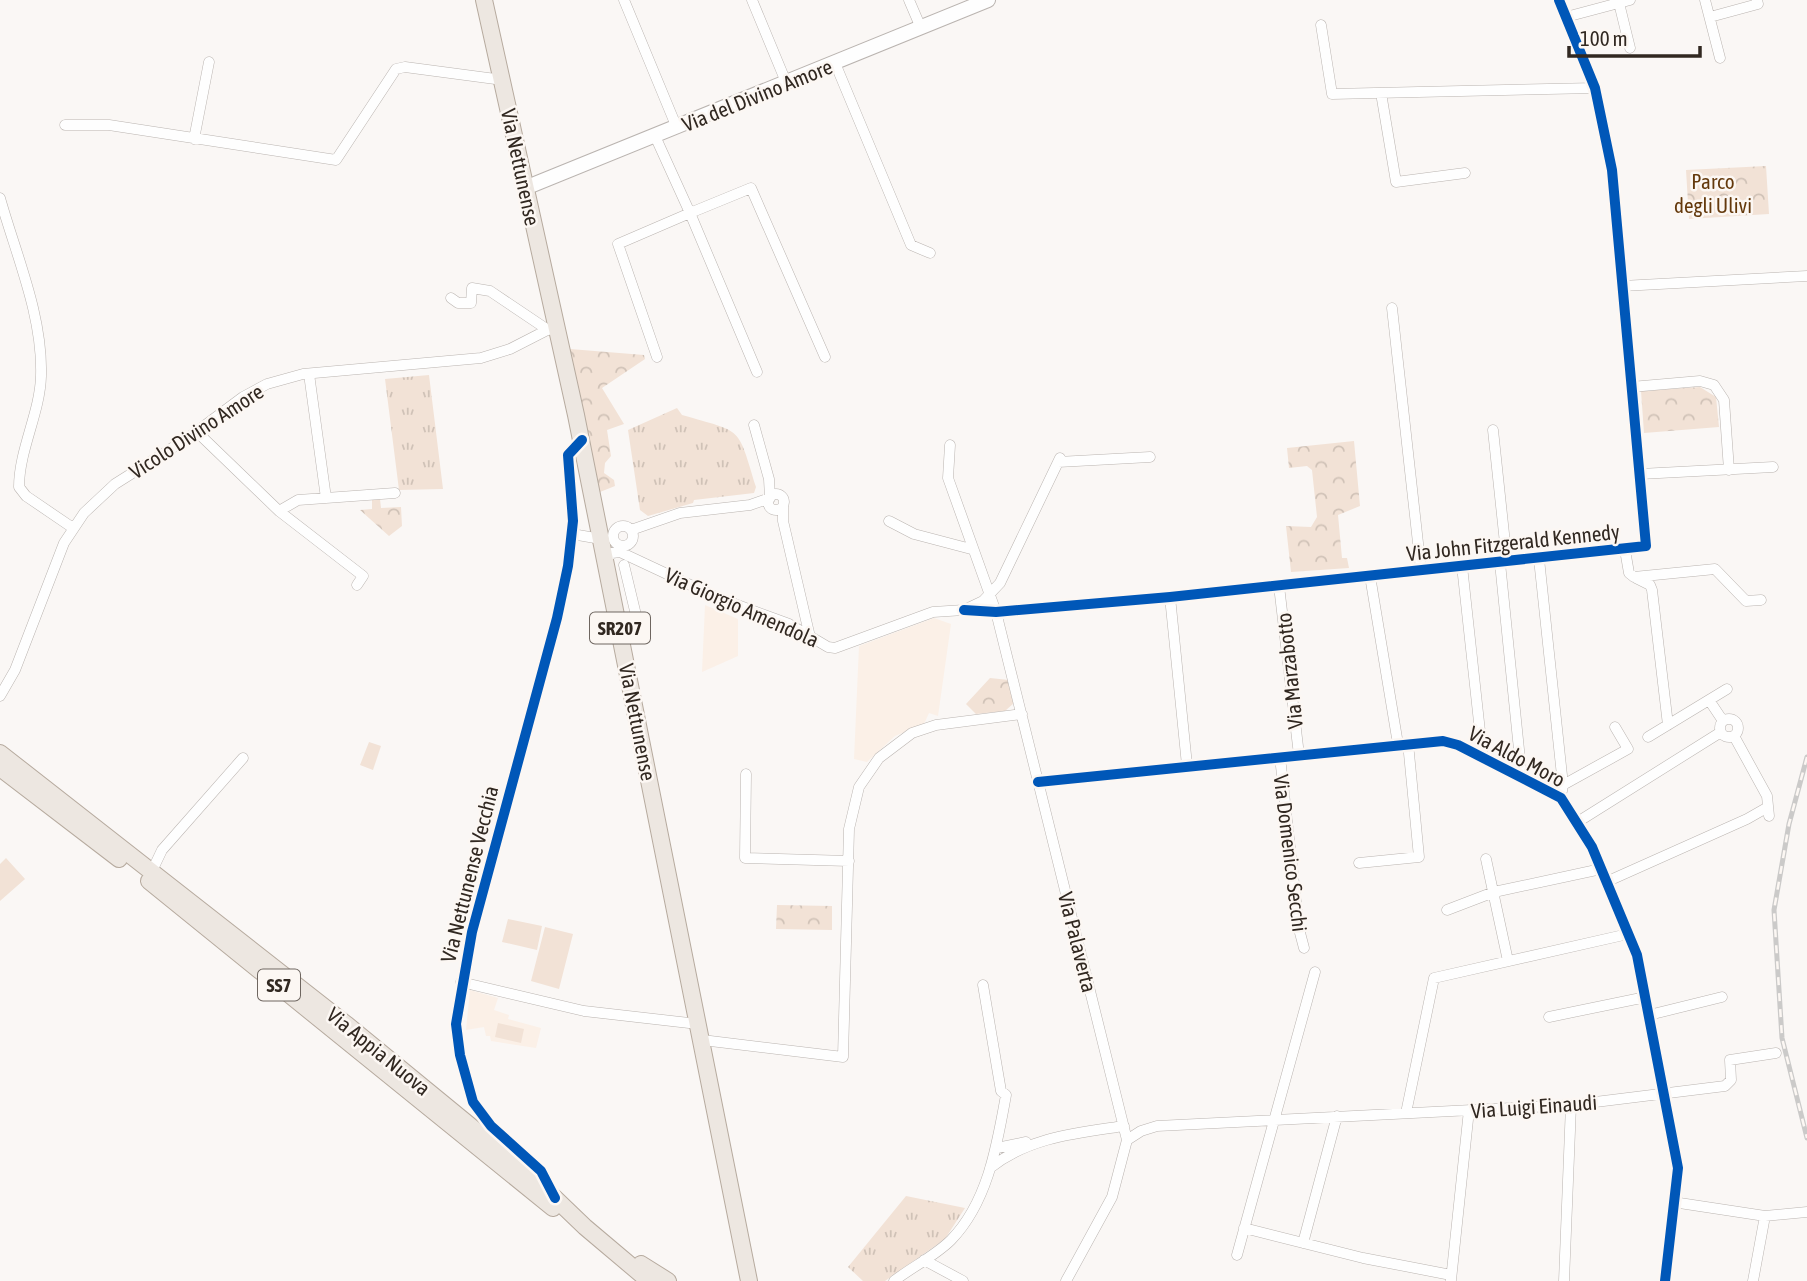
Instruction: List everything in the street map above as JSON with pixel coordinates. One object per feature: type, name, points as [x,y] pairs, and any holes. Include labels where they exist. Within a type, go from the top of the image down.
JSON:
[{"type":"main road","name":"Via Nettunense","points":[[484,0],[503,80],[552,328],[582,440],[749,1281]]},
{"type":"main road","name":"Via del Divino Amore","points":[[525,188],[988,0]]},
{"type":"main road","name":"Via Appia Nuova","points":[[0,753],[356,1032],[555,1198],[649,1281]]},
{"type":"main road","name":"Via Appia Nuova","points":[[0,768],[180,906],[553,1208],[585,1227]]},
{"type":"main road","points":[[602,1242],[667,1281]]},
{"type":"main road","points":[[744,1281],[746,1258]]},
{"type":"street","points":[[624,0],[677,128]]},
{"type":"street","points":[[752,0],[786,82]]},
{"type":"street","points":[[909,0],[920,28]]},
{"type":"street","name":"Via John Fitzgerald Kennedy","points":[[996,612],[1279,586],[1646,546],[1612,170],[1595,88],[1559,0]]},
{"type":"street","points":[[1566,17],[1630,0]]},
{"type":"street","points":[[1705,0],[1720,58]]},
{"type":"street","points":[[1710,17],[1758,4],[1757,0]]},
{"type":"street","points":[[1619,3],[1630,48]]},
{"type":"street","points":[[1321,26],[1332,94],[1595,88]]},
{"type":"street","points":[[194,139],[209,62]]},
{"type":"street","points":[[835,63],[911,245],[930,253]]},
{"type":"street","points":[[65,125],[109,125],[336,160],[396,69],[405,67],[503,80]]},
{"type":"street","points":[[1381,93],[1396,182],[1465,173]]},
{"type":"street","points":[[655,136],[757,372]]},
{"type":"street","points":[[657,357],[618,244],[751,188],[825,358]]},
{"type":"street","points":[[0,198],[32,307],[40,364],[39,390],[19,487],[26,496],[73,528]]},
{"type":"street","points":[[1622,286],[1807,276]]},
{"type":"street","points":[[451,298],[458,303],[471,303],[472,288],[490,291],[552,328]]},
{"type":"street","name":"Via John Fitzgerald Kennedy","points":[[1392,308],[1421,570]]},
{"type":"street","name":"Vicolo Divino Amore","points":[[0,696],[15,670],[61,549],[73,528],[99,497],[260,387],[309,374],[481,358],[506,351],[552,328]]},
{"type":"street","points":[[309,374],[326,498]]},
{"type":"street","points":[[1631,387],[1700,381],[1714,385],[1724,400],[1729,470]]},
{"type":"street","points":[[754,425],[775,503],[783,521],[810,636]]},
{"type":"street","name":"Via John Fitzgerald Kennedy","points":[[1493,430],[1503,562]]},
{"type":"street","points":[[197,432],[279,511],[363,576],[357,585]]},
{"type":"street","name":"Via Nettunense Vecchia","points":[[555,1198],[541,1171],[491,1126],[473,1102],[460,1055],[456,1024],[461,982],[557,618],[572,534],[568,455],[582,440]]},
{"type":"street","name":"Via Palaverta","points":[[950,445],[946,473],[996,612],[1128,1140]]},
{"type":"street","points":[[990,594],[1000,583],[1059,460],[1150,457]]},
{"type":"street","points":[[1640,474],[1773,467]]},
{"type":"street","points":[[279,511],[298,500],[395,493]]},
{"type":"street","points":[[572,534],[600,534],[620,526],[631,530],[680,513],[775,503]]},
{"type":"street","points":[[888,521],[914,534],[971,548]]},
{"type":"street","points":[[620,526],[612,536],[621,546],[632,540],[631,530]]},
{"type":"street","name":"Via John Fitzgerald Kennedy","points":[[1625,550],[1629,573],[1634,577]]},
{"type":"street","name":"Via Giorgio Amendola","points":[[605,562],[612,553],[620,552],[716,597],[789,624],[835,648],[933,612],[996,612]]},
{"type":"street","name":"Via John Fitzgerald Kennedy","points":[[1539,559],[1563,785]]},
{"type":"street","points":[[1503,562],[1522,779]]},
{"type":"street","points":[[620,626],[635,619],[636,615],[624,565]]},
{"type":"street","points":[[1462,566],[1483,759]]},
{"type":"street","points":[[1634,577],[1715,569],[1746,601],[1760,600]]},
{"type":"street","points":[[1359,863],[1419,857],[1403,743],[1370,576]]},
{"type":"street","points":[[1634,577],[1650,585],[1652,590],[1668,725]]},
{"type":"street","name":"Via Marzabotto","points":[[1279,586],[1299,755]]},
{"type":"street","name":"Via Giorgio Amendola","points":[[964,610],[984,601],[990,594]]},
{"type":"street","points":[[1170,597],[1187,765]]},
{"type":"street","points":[[1648,737],[1727,689]]},
{"type":"street","points":[[1710,700],[1728,737],[1734,736]]},
{"type":"street","points":[[702,1040],[843,1057],[850,817],[859,787],[879,758],[895,743],[936,725],[1022,714]]},
{"type":"street","points":[[1576,823],[1732,720],[1737,723],[1738,729],[1734,736]]},
{"type":"street","name":"Via Aldo Moro","points":[[1561,798],[1563,785],[1628,749],[1615,727]]},
{"type":"street","points":[[1606,882],[1769,811],[1767,796],[1734,736]]},
{"type":"street","name":"Via Aldo Moro","points":[[1038,782],[1403,743],[1450,742],[1561,798],[1601,869],[1638,959],[1678,1168],[1665,1281]]},
{"type":"street","name":"Via Domenico Secchi","points":[[1280,757],[1298,929],[1304,948]]},
{"type":"street","points":[[152,871],[162,850],[243,758]]},
{"type":"street","points":[[746,774],[745,859],[849,861]]},
{"type":"street","points":[[1486,859],[1508,961]]},
{"type":"street","points":[[1447,910],[1494,892],[1601,869]]},
{"type":"street","points":[[1406,1113],[1434,978],[1628,934]]},
{"type":"street","points":[[1237,1255],[1315,972]]},
{"type":"street","points":[[461,982],[584,1011],[698,1024]]},
{"type":"street","points":[[894,1281],[951,1240],[982,1193],[997,1148],[1006,1096],[1001,1091],[983,985]]},
{"type":"street","points":[[1549,1017],[1646,997]]},
{"type":"street","points":[[1649,1015],[1722,997]]},
{"type":"street","points":[[1662,1094],[1727,1085],[1731,1080],[1730,1060],[1776,1053]]},
{"type":"street","name":"Via Luigi Einaudi","points":[[1128,1140],[1141,1131],[1157,1126],[1571,1105],[1662,1094]]},
{"type":"street","points":[[1564,1281],[1571,1105]]},
{"type":"street","points":[[1244,1228],[1451,1278],[1469,1110]]},
{"type":"street","points":[[1303,1243],[1337,1116]]},
{"type":"street","points":[[997,1148],[1124,1126]]},
{"type":"street","points":[[1066,1281],[1112,1196],[1128,1140]]},
{"type":"street","points":[[990,1168],[1004,1157],[1037,1142]]},
{"type":"street","points":[[1672,1202],[1765,1216],[1807,1212]]},
{"type":"street","points":[[1753,1281],[1765,1216]]},
{"type":"street","points":[[924,1260],[963,1281]]},
{"type":"shaded area","points":[[705,605],[738,619],[738,656],[702,672]]},
{"type":"shaded area","points":[[934,618],[951,624],[938,716],[929,713],[924,724],[895,736],[867,762],[854,759],[859,646]]},
{"type":"shaded area","points":[[470,990],[498,998],[494,1010],[509,1015],[508,1019],[541,1028],[536,1048],[491,1041],[490,1036],[486,1036],[484,1027],[466,1030]]},
{"type":"green space","name":"Parco degli Ulivi","points":[[1766,166],[1769,214],[1689,219],[1686,170]]},
{"type":"green space","points":[[570,349],[644,355],[645,359],[602,388],[624,424],[607,430],[611,456],[605,463],[604,473],[614,480],[615,486],[600,492]]},
{"type":"green space","points":[[429,375],[443,489],[399,490],[385,379]]},
{"type":"green space","points":[[1700,387],[1716,397],[1719,427],[1644,433],[1641,391]]},
{"type":"green space","points":[[677,408],[682,415],[717,425],[735,434],[741,442],[750,467],[756,487],[754,493],[694,500],[693,503],[648,516],[640,510],[628,430]]},
{"type":"green space","points":[[1354,441],[1360,506],[1338,515],[1342,558],[1347,558],[1349,568],[1291,572],[1286,526],[1311,527],[1317,517],[1312,470],[1307,466],[1289,468],[1287,448]]},
{"type":"green space","points":[[372,499],[380,499],[381,508],[401,507],[402,526],[389,536],[360,510],[372,509]]},
{"type":"green space","points":[[990,678],[1009,680],[1014,703],[1005,711],[976,714],[966,704]]},
{"type":"green space","points":[[369,742],[381,746],[373,770],[360,765]]},
{"type":"green space","points":[[6,858],[25,879],[0,901],[0,864]]},
{"type":"green space","points":[[777,905],[832,906],[832,930],[776,929]]},
{"type":"green space","points":[[508,919],[542,926],[537,950],[502,942]]},
{"type":"green space","points":[[545,927],[573,934],[559,989],[531,981]]},
{"type":"green space","points":[[498,1023],[524,1029],[521,1043],[495,1037]]},
{"type":"green space","points":[[906,1196],[965,1208],[945,1239],[885,1281],[863,1281],[848,1267]]},
{"type":"railway","points":[[1807,757],[1789,824],[1774,910],[1782,1038],[1807,1138]]},
{"type":"cycle path","points":[[964,610],[996,612],[1170,597],[1646,546],[1612,170],[1595,88],[1559,0]]},
{"type":"cycle path","points":[[555,1198],[541,1171],[491,1126],[473,1102],[460,1055],[456,1024],[472,932],[557,618],[568,566],[573,521],[568,455],[582,440]]},
{"type":"cycle path","points":[[1038,782],[1443,741],[1458,745],[1561,798],[1592,847],[1637,955],[1678,1168],[1665,1281]]}]
